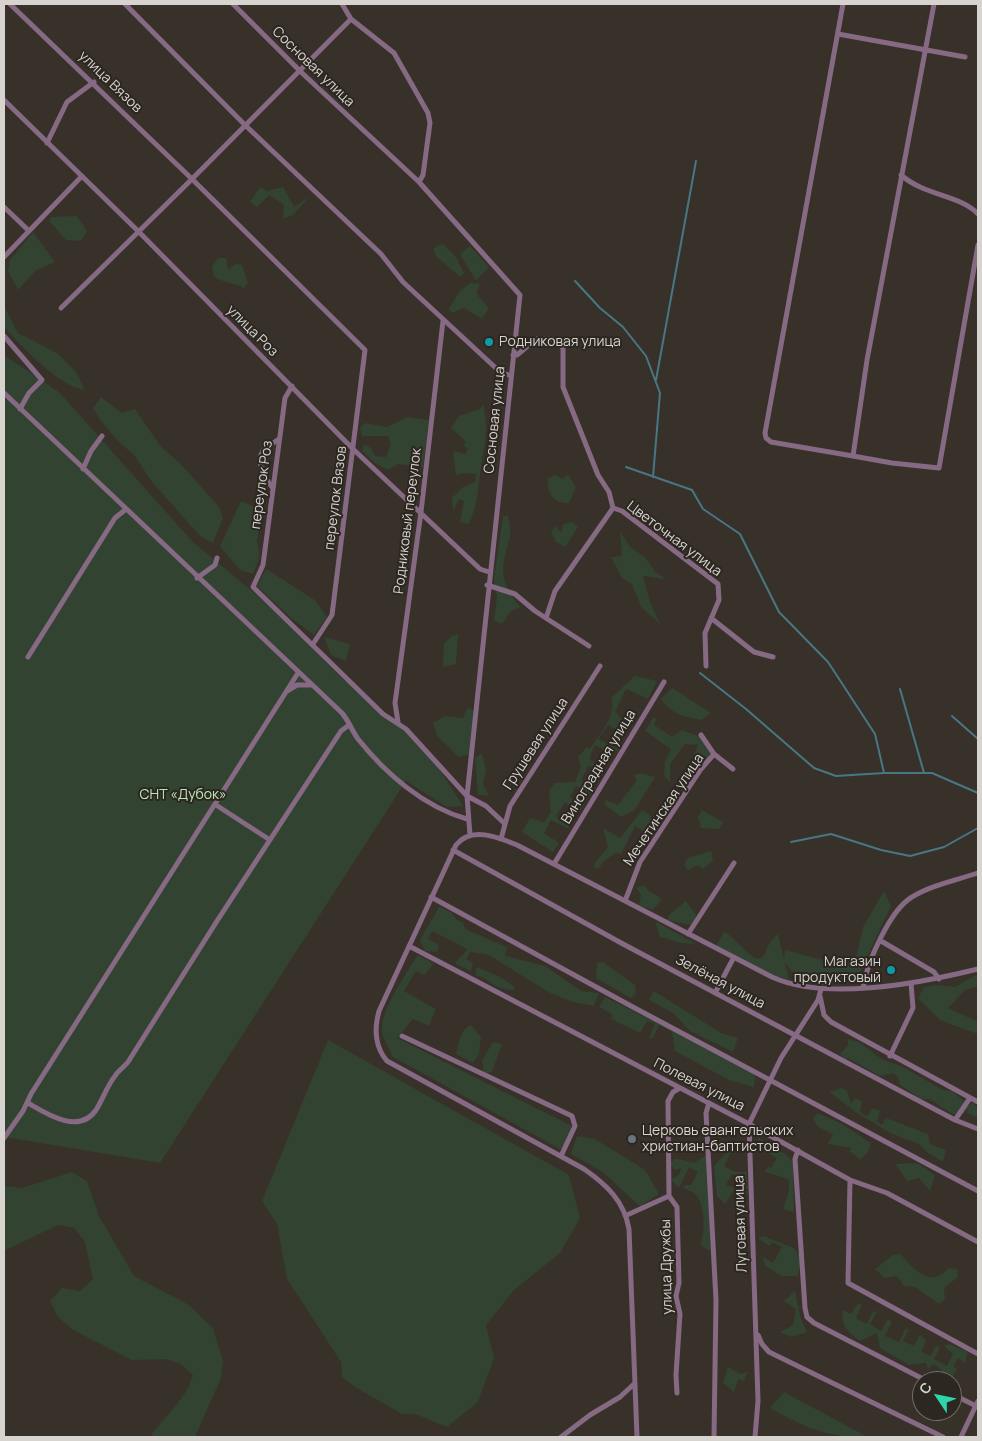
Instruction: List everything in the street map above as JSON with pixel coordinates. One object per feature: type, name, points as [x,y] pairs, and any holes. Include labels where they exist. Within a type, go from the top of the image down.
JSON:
[{"type":"street","name":"улица Вязов","points":[[10,4],[94,82],[365,350]]},
{"type":"street","points":[[125,4],[245,125],[381,254],[403,282],[443,321],[498,371],[511,376]]},
{"type":"street","name":"Сосновая улица","points":[[234,4],[301,72],[419,182],[520,295],[487,585],[467,796],[467,819],[470,835]]},
{"type":"street","points":[[342,4],[351,19],[394,53],[428,113],[430,123],[423,175],[419,182]]},
{"type":"street","points":[[843,4],[765,433],[766,438],[771,442],[892,463],[939,468],[978,245]]},
{"type":"street","points":[[853,456],[867,360],[934,4]]},
{"type":"street","points":[[61,308],[301,72],[351,19]]},
{"type":"street","points":[[838,34],[965,56]]},
{"type":"street","points":[[47,143],[68,102],[94,82]]},
{"type":"street","name":"улица Роз","points":[[4,100],[139,232],[354,450],[480,569],[489,572]]},
{"type":"street","points":[[901,175],[919,188],[967,206],[978,214]]},
{"type":"street","points":[[4,257],[82,176]]},
{"type":"street","points":[[4,207],[28,230]]},
{"type":"street","name":"Родниковый переулок","points":[[399,723],[395,703],[421,512],[443,321]]},
{"type":"street","points":[[4,336],[42,380],[29,393],[20,409]]},
{"type":"street","points":[[513,355],[517,355],[536,339],[553,339],[563,348],[562,387],[598,475],[609,492],[613,508],[555,591],[546,618]]},
{"type":"street","name":"переулок Вязов","points":[[313,644],[332,615],[354,450],[356,409],[365,361],[365,350]]},
{"type":"street","name":"переулок Роз","points":[[292,386],[285,398],[262,565],[253,587],[313,644]]},
{"type":"street","points":[[4,393],[125,510],[342,713],[368,751],[405,786],[442,810],[467,819]]},
{"type":"street","points":[[83,469],[91,452],[102,436]]},
{"type":"street","points":[[273,488],[266,479],[260,461],[263,451],[280,439]]},
{"type":"street","name":"Цветочная улица","points":[[613,508],[622,511],[718,584],[719,600],[705,633],[706,666]]},
{"type":"street","points":[[28,657],[115,518],[125,510]]},
{"type":"street","points":[[197,578],[214,565],[217,558]]},
{"type":"street","points":[[487,585],[515,594],[546,618],[589,646]]},
{"type":"street","points":[[711,618],[754,652],[773,657]]},
{"type":"street","points":[[313,644],[383,714],[399,723],[467,796],[486,806],[504,823]]},
{"type":"street","name":"Грушевая улица","points":[[501,839],[510,806],[600,666]]},
{"type":"street","points":[[4,1138],[28,1103],[47,1069],[298,673]]},
{"type":"street","name":"Виноградная улица","points":[[554,864],[664,682]]},
{"type":"street","points":[[286,692],[297,685],[313,685]]},
{"type":"street","points":[[28,1103],[50,1116],[66,1121],[75,1122],[90,1117],[113,1077],[128,1062],[341,731],[349,725]]},
{"type":"street","points":[[701,736],[714,754]]},
{"type":"street","name":"Мечетинская улица","points":[[625,901],[640,862],[701,769],[714,754],[733,769]]},
{"type":"street","points":[[216,805],[270,840]]},
{"type":"street","points":[[637,1437],[630,1229],[627,1215],[619,1200],[597,1178],[561,1156],[395,1066],[381,1054],[376,1036],[376,1019],[430,897],[453,850],[461,839],[470,835],[501,839],[554,864],[734,958],[796,987],[821,989],[864,988],[938,979],[978,969]]},
{"type":"street","name":"Зелёная улица","points":[[453,850],[715,993],[955,1120],[978,1129]]},
{"type":"street","points":[[688,934],[734,863]]},
{"type":"street","points":[[864,988],[867,969],[881,941],[894,917],[911,897],[978,873]]},
{"type":"street","points":[[430,897],[978,1191]]},
{"type":"street","points":[[881,941],[934,972],[938,979]]},
{"type":"street","name":"Полевая улица","points":[[409,946],[749,1124],[850,1180],[887,1193],[978,1242]]},
{"type":"street","points":[[715,993],[734,958]]},
{"type":"street","points":[[890,1056],[913,1008],[911,983]]},
{"type":"street","name":"Луговая улица","points":[[755,1437],[758,1401],[749,1124],[794,1034],[820,996],[821,989]]},
{"type":"street","points":[[820,996],[826,1018],[890,1056],[978,1102]]},
{"type":"street","points":[[402,1036],[460,1062],[536,1101],[572,1116],[575,1126],[561,1156]]},
{"type":"street","name":"улица Дружбы","points":[[678,1393],[676,1375],[680,1314],[676,1296],[679,1283],[676,1207],[669,1196],[668,1101],[673,1092],[680,1088]]},
{"type":"street","points":[[955,1120],[970,1098]]},
{"type":"street","name":"Луговая улица","points":[[709,1103],[706,1113],[716,1300],[714,1437]]},
{"type":"street","points":[[798,1150],[796,1159],[804,1308],[807,1317],[814,1323],[912,1373]]},
{"type":"street","points":[[850,1180],[848,1283],[978,1354]]},
{"type":"street","points":[[627,1215],[669,1196]]},
{"type":"street","name":"Луговая улица","points":[[756,1327],[762,1344],[769,1352]]},
{"type":"street","points":[[757,1353],[769,1352],[943,1437]]},
{"type":"street","points":[[561,1437],[590,1415],[620,1397],[635,1383]]},
{"type":"street","points":[[961,1437],[977,1403],[962,1398]]},
{"type":"green space","points":[[260,187],[267,191],[283,187],[294,207],[310,196],[293,215],[283,219],[284,205],[269,195],[257,207],[250,202]]},
{"type":"green space","points":[[77,216],[87,231],[81,241],[66,240],[49,221],[51,217]]},
{"type":"green space","points":[[33,232],[55,262],[36,270],[18,290],[8,271],[10,260]]},
{"type":"green space","points":[[439,245],[444,245],[456,257],[464,273],[460,277],[436,256],[433,249]]},
{"type":"green space","points":[[470,246],[489,267],[476,281],[460,254]]},
{"type":"green space","points":[[218,258],[226,258],[228,269],[236,264],[242,265],[248,283],[244,288],[214,277],[212,267]]},
{"type":"green space","points":[[470,283],[480,284],[477,292],[489,308],[482,319],[464,308],[452,313],[449,309],[459,292]]},
{"type":"green space","points":[[4,306],[18,333],[57,353],[76,372],[85,390],[64,382],[53,374],[4,327]]},
{"type":"green space","name":"СНТ «Дубок»","points":[[4,355],[59,392],[193,542],[270,606],[339,676],[422,742],[463,806],[447,807],[406,781],[160,1163],[4,1137]]},
{"type":"green space","points":[[101,397],[122,413],[135,409],[161,447],[179,462],[219,507],[223,518],[213,543],[200,536],[152,482],[134,455],[117,440],[101,421],[93,408]]},
{"type":"green space","points":[[483,404],[486,422],[485,443],[476,503],[469,524],[460,522],[464,501],[459,499],[453,511],[452,498],[463,487],[475,482],[476,474],[465,473],[456,475],[453,451],[465,454],[468,448],[463,446],[466,442],[451,428],[459,416],[480,409]]},
{"type":"green space","points":[[407,417],[429,420],[423,467],[398,464],[388,470],[375,463],[362,451],[364,445],[370,447],[375,456],[386,457],[391,445],[388,436],[362,436],[360,428],[365,423],[387,427]]},
{"type":"green space","points":[[556,475],[562,479],[568,475],[576,487],[569,503],[563,503],[555,499],[548,488],[548,478]]},
{"type":"green space","points":[[241,501],[262,510],[257,542],[260,556],[253,574],[240,570],[220,546]]},
{"type":"green space","points":[[503,516],[508,516],[510,532],[503,576],[520,607],[511,611],[502,624],[494,621],[497,598],[494,579]]},
{"type":"green space","points":[[572,522],[578,527],[565,547],[556,542],[551,532],[555,526],[561,532],[564,524]]},
{"type":"green space","points":[[620,531],[630,547],[645,557],[655,572],[666,579],[643,576],[650,602],[660,624],[641,607],[632,584],[622,578],[611,557],[622,556]]},
{"type":"green space","points":[[266,569],[315,600],[327,617],[314,635],[291,618],[257,586]]},
{"type":"green space","points":[[458,634],[456,664],[443,667],[444,643],[452,636]]},
{"type":"green space","points":[[324,637],[350,644],[346,661],[331,655]]},
{"type":"green space","points":[[635,676],[657,681],[648,699],[626,689],[615,711],[629,728],[623,734],[608,725],[598,739],[618,749],[613,755],[595,745],[589,759],[605,768],[588,766],[581,780],[596,789],[589,794],[576,786],[570,797],[584,805],[579,812],[565,802],[556,816],[569,826],[569,829],[551,820],[544,833],[559,843],[553,852],[522,832],[530,818],[544,822],[551,812],[549,792],[554,783],[575,782],[581,767],[578,757],[587,747],[590,749],[610,718],[612,711],[611,698]]},
{"type":"green space","points":[[672,688],[711,713],[702,720],[684,716],[669,708],[661,699]]},
{"type":"green space","points":[[468,707],[475,712],[471,754],[459,757],[437,736],[433,723],[445,716],[463,718]]},
{"type":"green space","points":[[653,718],[657,718],[654,725],[672,737],[682,730],[703,738],[711,750],[706,763],[693,758],[698,745],[685,744],[670,764],[670,782],[664,776],[665,762],[671,749],[645,731]]},
{"type":"green space","points":[[482,753],[486,770],[483,784],[489,796],[478,795],[475,758]]},
{"type":"green space","points":[[640,773],[655,777],[635,810],[621,817],[604,804],[606,800],[618,805],[637,780],[633,775]]},
{"type":"green space","points":[[642,810],[651,816],[651,822],[644,832],[635,826],[621,854],[616,853],[604,861],[598,869],[594,867],[595,862],[608,847],[603,828],[620,838]]},
{"type":"green space","points":[[702,810],[723,822],[719,829],[701,828],[698,817]]},
{"type":"green space","points":[[711,851],[713,861],[703,869],[698,865],[688,870],[684,865],[688,858]]},
{"type":"green space","points":[[644,885],[662,899],[653,910],[639,905],[641,895],[636,888]]},
{"type":"green space","points":[[884,891],[891,906],[860,972],[826,986],[799,979],[785,963],[789,980],[772,975],[716,946],[724,932],[757,959],[763,957],[770,942],[778,934],[784,960],[785,950],[830,962],[855,962],[863,927]]},
{"type":"green space","points":[[686,901],[697,916],[691,925],[667,920],[670,914]]},
{"type":"green space","points":[[439,907],[451,912],[458,921],[463,922],[465,929],[507,947],[505,956],[545,966],[581,991],[599,993],[594,1006],[573,1002],[550,993],[489,955],[470,952],[466,959],[473,963],[471,971],[455,964],[467,949],[432,931],[428,939],[439,945],[437,952],[425,951],[420,940]]},
{"type":"green space","points":[[655,921],[696,944],[682,943],[660,937]]},
{"type":"green space","points":[[418,955],[434,964],[424,975],[416,971],[404,991],[436,1009],[429,1026],[413,1019],[397,1038],[572,1126],[565,1147],[560,1149],[393,1057],[382,1032],[382,1024],[389,1003]]},
{"type":"green space","points":[[603,962],[635,985],[636,993],[631,998],[596,978],[597,963]]},
{"type":"green space","points":[[477,967],[500,977],[515,987],[513,990],[500,988],[475,975]]},
{"type":"green space","points":[[978,974],[978,986],[965,990],[948,1008],[978,1022],[978,1034],[940,1020],[918,998],[924,987],[936,985],[955,987]]},
{"type":"green space","points":[[654,991],[721,1033],[738,1038],[733,1052],[690,1031],[673,1013],[649,1000]]},
{"type":"green space","points":[[605,997],[755,1072],[754,1087],[729,1080],[675,1051],[672,1032],[659,1025],[653,1038],[649,1038],[655,1023],[647,1021],[640,1033],[611,1019],[612,1014],[599,1007]]},
{"type":"green space","points":[[471,1025],[481,1037],[479,1054],[473,1063],[456,1054],[462,1033]]},
{"type":"green space","points":[[848,1039],[859,1042],[883,1060],[903,1067],[943,1090],[952,1091],[970,1106],[973,1103],[978,1109],[978,1118],[967,1113],[969,1108],[963,1114],[952,1114],[930,1099],[921,1099],[900,1085],[894,1073],[880,1076],[850,1059],[844,1058],[840,1054],[848,1045]]},
{"type":"green space","points":[[328,1040],[569,1175],[580,1218],[560,1253],[514,1290],[486,1325],[494,1358],[478,1402],[447,1427],[415,1414],[402,1414],[355,1387],[342,1377],[341,1362],[287,1279],[277,1224],[262,1201]]},
{"type":"green space","points":[[493,1042],[502,1044],[492,1072],[484,1074],[482,1060]]},
{"type":"green space","points":[[842,1088],[847,1091],[851,1104],[855,1098],[862,1102],[860,1112],[867,1116],[873,1108],[880,1111],[877,1121],[882,1125],[886,1118],[928,1134],[930,1144],[946,1150],[943,1162],[928,1153],[919,1144],[890,1133],[856,1112],[829,1092]]},
{"type":"green space","points":[[818,1113],[842,1124],[871,1143],[869,1150],[861,1160],[849,1151],[852,1148],[828,1144],[833,1134],[818,1127],[813,1118]]},
{"type":"green space","points":[[577,1136],[595,1139],[645,1170],[659,1194],[641,1206],[637,1204],[604,1173],[571,1154]]},
{"type":"green space","points":[[758,1137],[787,1155],[793,1163],[794,1212],[783,1209],[789,1191],[789,1179],[765,1172],[768,1166],[771,1168],[777,1158],[762,1147]]},
{"type":"green space","points":[[728,1151],[732,1151],[724,1166],[735,1172],[746,1172],[748,1189],[742,1187],[741,1179],[732,1174],[726,1185],[748,1192],[744,1198],[733,1191],[725,1204],[717,1196],[714,1166]]},
{"type":"green space","points":[[708,1154],[710,1251],[700,1245],[704,1219],[701,1204],[694,1193],[683,1188],[685,1185],[691,1185],[698,1172],[689,1167],[680,1186],[677,1187],[671,1179],[679,1175],[681,1168],[675,1170],[670,1164],[675,1158],[694,1163]]},
{"type":"green space","points":[[917,1163],[935,1175],[930,1191],[919,1178],[907,1181],[895,1164]]},
{"type":"green space","points":[[72,1172],[87,1181],[99,1216],[134,1276],[189,1305],[213,1328],[223,1361],[221,1378],[195,1437],[150,1437],[180,1400],[190,1384],[193,1375],[181,1364],[165,1359],[132,1360],[73,1330],[58,1317],[50,1301],[62,1288],[80,1291],[93,1279],[85,1242],[74,1228],[58,1225],[4,1251],[4,1186],[22,1188]]},
{"type":"green space","points":[[763,1236],[794,1248],[801,1257],[798,1276],[782,1276],[765,1266],[763,1257],[773,1263],[782,1247],[772,1242],[769,1246],[758,1238]]},
{"type":"green space","points":[[901,1254],[912,1267],[928,1276],[939,1276],[948,1268],[957,1269],[958,1277],[944,1288],[945,1299],[939,1304],[915,1287],[904,1286],[897,1276],[885,1278],[875,1269],[893,1255]]},
{"type":"green space","points":[[795,1291],[801,1319],[807,1332],[791,1337],[780,1332],[793,1325],[796,1309],[784,1301]]},
{"type":"green space","points":[[858,1303],[862,1305],[856,1318],[867,1324],[873,1311],[877,1312],[870,1324],[881,1331],[888,1319],[892,1322],[885,1336],[899,1342],[905,1329],[909,1329],[903,1341],[914,1346],[920,1335],[926,1341],[921,1351],[930,1356],[936,1346],[940,1347],[934,1359],[947,1366],[953,1354],[944,1346],[949,1344],[968,1352],[965,1363],[958,1358],[953,1366],[957,1369],[956,1371],[942,1371],[933,1364],[928,1369],[926,1363],[909,1365],[880,1348],[877,1333],[860,1341],[852,1335],[842,1320],[843,1310],[851,1314]]},
{"type":"green space","points":[[728,1367],[740,1374],[748,1372],[744,1381],[738,1379],[734,1392],[723,1383]]},
{"type":"green space","points":[[784,1392],[866,1436],[841,1436],[816,1430],[770,1408]]},
{"type":"waterway","points":[[656,380],[696,161]]},
{"type":"waterway","points":[[575,281],[600,308],[623,327],[646,356],[660,393],[653,477]]},
{"type":"waterway","points":[[626,467],[692,490],[703,509],[740,534],[779,612],[828,662],[875,734],[884,773]]},
{"type":"waterway","points":[[700,673],[746,709],[814,768],[836,776],[932,773],[978,793]]},
{"type":"waterway","points":[[900,689],[924,773]]},
{"type":"waterway","points":[[952,716],[978,739]]},
{"type":"waterway","points":[[791,842],[831,834],[881,850],[910,856],[944,847],[978,828]]},
{"type":"place","name":"Родниковая улица","points":[[489,342]]},
{"type":"place","name":"Магазин продуктовый","points":[[891,970]]},
{"type":"place","name":"Церковь евангельских христиан-баптистов","points":[[632,1139]]}]
